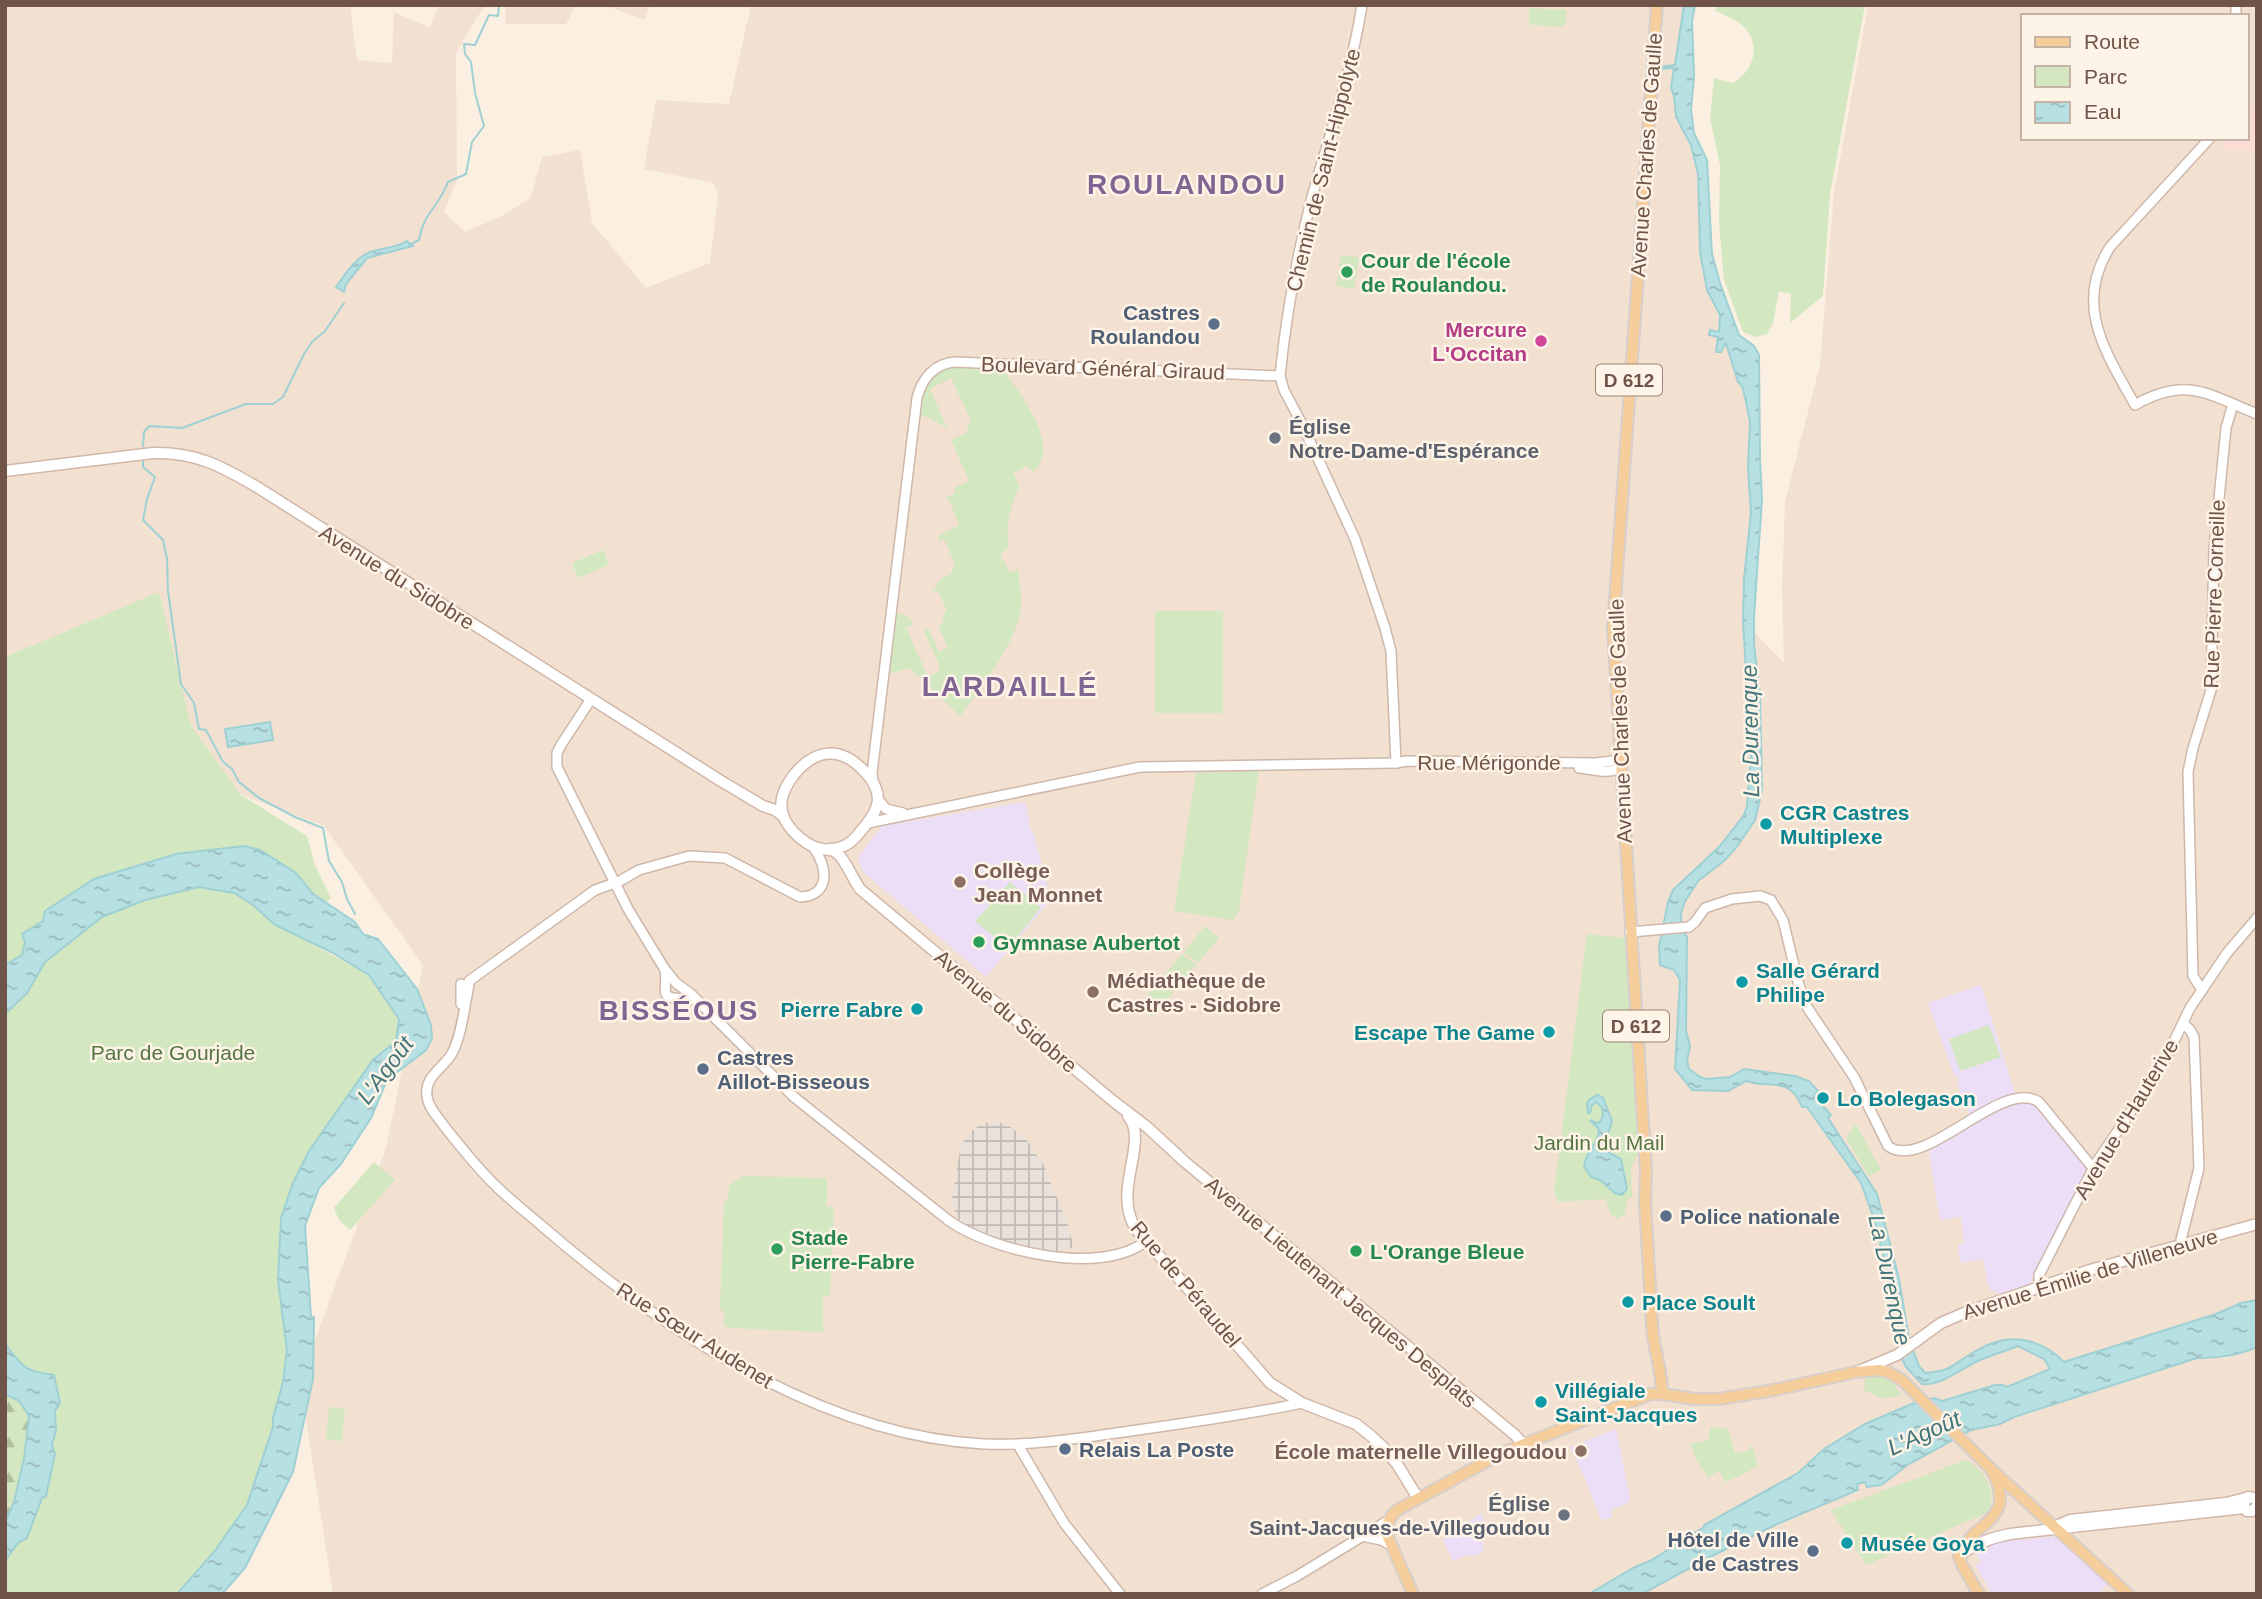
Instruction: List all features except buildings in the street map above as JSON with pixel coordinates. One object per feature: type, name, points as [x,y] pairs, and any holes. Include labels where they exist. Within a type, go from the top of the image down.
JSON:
[{"type":"main road","name":"Avenue Charles de Gaulle","points":[[1657,5],[1613,608],[1613,644],[1646,1172],[1645,1201],[1652,1324],[1661,1367],[1661,1398]]},
{"type":"main road","name":"Avenue du Sidobre","points":[[5,471],[153,453],[178,453],[202,458],[257,487],[721,782],[783,816]]},
{"type":"main road","points":[[759,803],[774,799],[783,792],[799,769],[816,756],[837,754],[855,762],[873,781],[877,799],[875,810],[858,835],[844,846],[829,849],[813,847],[791,829],[783,816],[783,792]]},
{"type":"main road","points":[[854,880],[849,858],[858,835]]},
{"type":"main road","name":"Avenue du Sidobre","points":[[829,849],[834,850],[843,860],[860,889],[1140,1121],[1159,1140]]},
{"type":"main road","points":[[1113,1101],[1132,1121],[1135,1138]]},
{"type":"main road","points":[[1135,1138],[1147,1132],[1159,1140]]},
{"type":"main road","name":"Rue de Péraudel","points":[[1135,1138],[1126,1201],[1132,1222],[1270,1383],[1302,1403]]},
{"type":"main road","name":"Avenue Lieutenant Jacques Desplats","points":[[1159,1140],[1523,1444]]},
{"type":"main road","name":"Avenue Émilie de Villeneuve","points":[[1856,1372],[1895,1356],[1949,1319],[2039,1287],[2257,1224]]},
{"type":"main road","points":[[1895,1356],[1902,1380]]},
{"type":"main road","points":[[1661,1367],[1667,1386],[1684,1398]]},
{"type":"main road","points":[[1413,1594],[1389,1540],[1389,1520],[1394,1513],[1418,1498],[1494,1456],[1647,1395],[1661,1398],[1711,1399],[1856,1372],[1884,1371],[1902,1380],[2053,1528],[2128,1594]]},
{"type":"main road","points":[[1302,1403],[1356,1424],[1371,1436],[1397,1464],[1418,1498]]},
{"type":"main road","points":[[1979,1594],[1959,1556],[1966,1542],[1993,1519],[1998,1508],[1999,1491],[1991,1469]]},
{"type":"main road","points":[[2053,1528],[2070,1520],[2251,1500]]},
{"type":"main road","points":[[2251,1500],[2250,1512],[2257,1507]]},
{"type":"main road","points":[[1959,1556],[1973,1546],[2010,1534],[2080,1527],[2251,1500]]},
{"type":"main road","points":[[2074,1545],[2080,1527]]},
{"type":"main road","points":[[1977,1532],[2010,1534]]},
{"type":"street","name":"Chemin de Saint-Hippolyte","points":[[1280,376],[1299,252],[1353,52],[1362,5]]},
{"type":"street","points":[[2208,140],[2114,242],[2096,278],[2093,301],[2095,323],[2135,405],[2159,393],[2182,389],[2209,394],[2257,414]]},
{"type":"street","name":"Boulevard Général Giraud","points":[[875,751],[917,398],[921,385],[929,374],[944,363],[957,362],[1280,376]]},
{"type":"street","points":[[868,823],[1140,767],[1396,763],[1391,651],[1385,628],[1355,539],[1284,390],[1280,376]]},
{"type":"street","name":"Rue Pierre Corneille","points":[[2202,990],[2193,976],[2188,772],[2211,690],[2214,548],[2226,428],[2233,404]]},
{"type":"street","points":[[591,699],[561,745],[557,762],[559,771],[614,883],[664,968],[763,1068],[825,1123],[964,1230],[1022,1251],[1074,1258],[1114,1256],[1146,1241]]},
{"type":"street","points":[[855,762],[864,761],[875,751]]},
{"type":"street","points":[[873,781],[875,751]]},
{"type":"street","name":"Rue Mérigonde","points":[[1396,763],[1621,763]]},
{"type":"street","name":"Rue Mérigonde","points":[[1396,763],[1573,767],[1602,771]]},
{"type":"street","points":[[1602,771],[1615,771],[1621,763]]},
{"type":"street","points":[[1602,771],[1622,789]]},
{"type":"street","points":[[877,799],[889,811],[908,813]]},
{"type":"street","points":[[614,883],[639,870],[690,856],[725,858],[800,897],[811,897],[824,882],[822,863],[813,847]]},
{"type":"street","points":[[822,863],[829,849]]},
{"type":"street","name":"Rue Sœur Audenet","points":[[614,883],[595,890],[466,983],[462,1016],[452,1053],[429,1082],[427,1096],[431,1109],[467,1155],[496,1186],[615,1286],[759,1378],[839,1414],[926,1437],[980,1444],[1052,1443],[1302,1403]]},
{"type":"street","points":[[1630,932],[1682,929],[1695,922],[1705,908],[1741,898],[1765,897],[1775,905],[1783,920],[1801,992],[1810,1013],[1854,1077],[1881,1135],[1891,1149],[1898,1152],[1909,1151],[1931,1143],[1997,1106],[2027,1097],[2039,1102],[2093,1168]]},
{"type":"street","name":"Avenue d'Hauterive","points":[[2039,1287],[2039,1276],[2093,1168],[2163,1064],[2202,990],[2236,942],[2257,918]]},
{"type":"street","points":[[664,968],[669,997],[694,1000]]},
{"type":"street","points":[[666,988],[671,983],[678,984]]},
{"type":"street","points":[[678,984],[681,994],[678,998]]},
{"type":"street","points":[[2183,1023],[2194,1037],[2199,1168],[2181,1240],[2183,1244]]},
{"type":"street","points":[[1026,1457],[1030,1444]]},
{"type":"street","points":[[1018,1445],[1064,1523],[1120,1594]]},
{"type":"street","points":[[1262,1594],[1280,1586],[1389,1520]]},
{"type":"street","points":[[1362,1536],[1389,1540]]},
{"type":"shaded area","points":[[5,5],[350,5],[357,60],[392,63],[394,12],[430,28],[439,5],[487,5],[456,53],[457,180],[444,212],[465,232],[500,217],[531,198],[542,157],[580,150],[592,223],[646,288],[710,263],[718,197],[714,183],[644,169],[656,100],[729,104],[751,5],[1684,5],[1675,65],[1659,69],[1674,68],[1671,88],[1676,117],[1691,145],[1698,174],[1700,252],[1707,290],[1720,315],[1719,332],[1731,354],[1750,422],[1748,469],[1751,512],[1743,621],[1784,663],[1782,589],[1785,502],[1820,365],[1834,192],[1868,5],[2257,5],[2257,1300],[2112,1346],[2008,1387],[1995,1385],[1941,1401],[1934,1398],[1885,1414],[1835,1441],[1798,1473],[1589,1594],[333,1594],[300,1381],[386,1148],[423,965],[324,826],[241,795],[190,726],[159,593],[5,657]]},
{"type":"shaded area","points":[[505,5],[576,5],[566,24],[506,24]]},
{"type":"shaded area","points":[[604,5],[649,5],[645,20]]},
{"type":"shaded area","points":[[2248,110],[2257,111],[2257,151],[2224,150],[2223,140],[2248,140]]},
{"type":"shaded area","name":"Collège Jean Monnet","points":[[1026,802],[1030,829],[1034,834],[1048,890],[1047,904],[986,977],[863,872],[859,856],[882,826]]},
{"type":"shaded area","points":[[1981,985],[2016,1096],[1973,1116],[1969,1114],[1957,1084],[1959,1081],[1954,1075],[1928,1003]]},
{"type":"shaded area","points":[[2027,1101],[2034,1104],[2087,1168],[2028,1287],[2003,1295],[1992,1291],[1988,1286],[1983,1259],[1960,1263],[1958,1245],[1964,1243],[1961,1217],[1940,1220],[1929,1152],[1999,1110]]},
{"type":"shaded area","points":[[999,1122],[1012,1128],[1028,1142],[1044,1166],[1074,1247],[1056,1252],[1020,1246],[961,1223],[951,1204],[961,1145],[975,1128]]},
{"type":"shaded area","points":[[2257,1347],[2257,1594],[1642,1594],[1777,1524],[1858,1490],[1857,1485],[1866,1482],[1867,1487],[1881,1485],[1909,1464],[1971,1430],[2000,1424],[2014,1417],[2197,1358],[2226,1358]]},
{"type":"shaded area","points":[[1616,1429],[1630,1498],[1628,1503],[1613,1509],[1613,1517],[1601,1520],[1570,1447]]},
{"type":"shaded area","points":[[1482,1513],[1483,1552],[1453,1561],[1443,1540]]},
{"type":"shaded area","points":[[2056,1536],[2108,1584],[2099,1594],[1992,1594],[1975,1565],[1981,1562],[1975,1552],[1990,1543]]},
{"type":"green space","points":[[1716,5],[1865,5],[1830,194],[1823,296],[1790,323],[1791,294],[1779,291],[1773,323],[1767,334],[1755,337],[1743,332],[1724,280],[1719,222],[1720,165],[1710,118],[1714,78],[1732,83],[1739,79],[1749,67],[1754,51],[1750,35],[1745,28],[1716,11]]},
{"type":"green space","points":[[1529,8],[1566,10],[1566,24],[1562,27],[1532,25],[1529,22]]},
{"type":"green space","name":"Cour de l'école de Roulandou.","points":[[1341,255],[1359,258],[1354,289],[1336,286]]},
{"type":"green space","points":[[953,365],[1001,366],[1035,419],[1043,448],[1041,461],[1033,472],[1027,466],[1013,473],[1019,486],[1009,517],[1009,548],[1000,554],[1010,573],[1018,569],[1021,602],[1019,620],[997,664],[960,716],[910,668],[888,674],[895,613],[906,615],[914,624],[906,628],[928,677],[938,672],[940,667],[924,631],[929,629],[939,652],[948,648],[938,626],[943,624],[943,614],[947,611],[938,591],[933,592],[940,579],[953,573],[952,568],[956,566],[944,539],[940,541],[938,536],[959,525],[949,500],[945,498],[956,493],[954,488],[969,481],[951,440],[968,432],[967,425],[972,422],[951,378],[930,389],[947,428],[930,418],[918,415],[926,384],[936,373]]},
{"type":"green space","points":[[603,550],[609,565],[578,578],[572,563]]},
{"type":"green space","name":"Parc de Gourjade","points":[[159,592],[191,726],[241,795],[307,836],[315,865],[331,898],[293,934],[369,975],[399,1019],[396,1041],[373,1060],[309,1151],[293,1183],[281,1218],[278,1280],[287,1350],[283,1382],[273,1427],[242,1516],[216,1551],[177,1594],[5,1594],[5,657]]},
{"type":"green space","points":[[1155,611],[1223,611],[1223,713],[1155,713]]},
{"type":"green space","points":[[1259,771],[1239,911],[1233,920],[1174,911],[1196,773]]},
{"type":"green space","points":[[1010,882],[1041,908],[1008,948],[975,921]]},
{"type":"green space","points":[[1205,926],[1219,938],[1198,963],[1184,952]]},
{"type":"green space","name":"Jardin du Mail","points":[[1587,934],[1625,938],[1638,1154],[1631,1167],[1632,1197],[1628,1198],[1624,1215],[1617,1219],[1610,1213],[1606,1199],[1558,1202],[1554,1192]]},
{"type":"green space","points":[[1182,954],[1196,965],[1175,990],[1161,979]]},
{"type":"green space","points":[[1161,980],[1174,992],[1152,1017],[1138,1006]]},
{"type":"green space","points":[[1989,1025],[2001,1057],[1960,1071],[1949,1039]]},
{"type":"green space","points":[[1856,1124],[1881,1170],[1869,1176],[1846,1139]]},
{"type":"green space","points":[[374,1162],[395,1180],[350,1230],[339,1220],[334,1208]]},
{"type":"green space","name":"Stade Pierre-Fabre","points":[[743,1176],[827,1178],[827,1206],[834,1207],[830,1296],[823,1296],[823,1332],[730,1328],[724,1325],[724,1313],[720,1309],[724,1201],[728,1201],[729,1186]]},
{"type":"green space","points":[[1879,1373],[1892,1379],[1903,1396],[1881,1398],[1864,1390],[1865,1380]]},
{"type":"green space","points":[[5,1394],[19,1401],[29,1416],[24,1459],[14,1502],[5,1523]]},
{"type":"green space","points":[[329,1407],[345,1409],[342,1441],[326,1440]]},
{"type":"green space","points":[[1711,1427],[1728,1429],[1735,1453],[1750,1450],[1749,1447],[1752,1446],[1758,1465],[1725,1482],[1719,1471],[1708,1477],[1690,1444],[1708,1440]]},
{"type":"green space","points":[[1966,1460],[1979,1469],[1988,1482],[1991,1496],[1989,1512],[1866,1565],[1831,1510]]},
{"type":"water","points":[[1684,5],[1695,5],[1692,21],[1694,76],[1691,110],[1694,133],[1707,160],[1712,254],[1739,335],[1754,346],[1759,355],[1762,499],[1754,644],[1760,695],[1762,791],[1755,820],[1724,861],[1698,881],[1684,903],[1681,914],[1681,926],[1687,937],[1686,1031],[1690,1046],[1687,1061],[1689,1069],[1706,1079],[1730,1077],[1744,1069],[1795,1076],[1809,1081],[1818,1091],[1814,1096],[1831,1115],[1828,1118],[1877,1194],[1899,1279],[1909,1339],[1919,1366],[1925,1373],[1947,1369],[1986,1346],[2010,1340],[2033,1342],[2054,1353],[2064,1362],[2257,1300],[2257,1347],[2227,1356],[2197,1358],[2014,1417],[2000,1424],[1971,1430],[1909,1464],[1881,1485],[1867,1487],[1865,1482],[1857,1484],[1858,1490],[1777,1524],[1642,1594],[1589,1594],[1798,1473],[1824,1449],[1865,1424],[1914,1403],[1934,1398],[1942,1401],[1995,1385],[2007,1387],[2050,1369],[2044,1359],[2018,1346],[1980,1360],[1945,1379],[1922,1384],[1902,1359],[1889,1280],[1875,1222],[1861,1183],[1807,1107],[1802,1107],[1792,1091],[1779,1085],[1746,1081],[1728,1091],[1692,1090],[1675,1069],[1680,980],[1674,970],[1660,965],[1659,947],[1668,902],[1673,890],[1720,846],[1744,815],[1751,756],[1743,621],[1751,512],[1748,469],[1750,422],[1742,386],[1738,382],[1726,343],[1721,352],[1716,352],[1718,337],[1709,335],[1710,330],[1719,332],[1720,315],[1707,290],[1700,252],[1698,174],[1691,145],[1676,117],[1671,88],[1674,68],[1659,69],[1675,65]]},
{"type":"water","points":[[407,241],[413,246],[367,258],[346,284],[344,292],[336,287],[363,256]]},
{"type":"water","points":[[270,722],[273,740],[228,747],[225,729]]},
{"type":"water","name":"L'Agoût","points":[[244,846],[260,850],[296,873],[313,894],[355,922],[363,934],[378,939],[417,989],[431,1025],[432,1039],[426,1050],[387,1080],[371,1118],[341,1164],[319,1188],[305,1226],[311,1317],[314,1317],[313,1379],[293,1472],[245,1568],[222,1594],[177,1594],[214,1552],[247,1505],[273,1427],[287,1350],[278,1280],[281,1218],[293,1183],[309,1151],[373,1060],[396,1041],[399,1019],[369,975],[331,952],[275,925],[253,905],[234,893],[199,887],[145,900],[102,917],[45,962],[27,993],[5,1014],[5,965],[22,955],[25,942],[22,934],[43,921],[45,911],[94,879],[176,854]]},
{"type":"water","points":[[1598,1095],[1603,1098],[1612,1121],[1604,1147],[1621,1159],[1627,1189],[1622,1195],[1591,1177],[1584,1166],[1599,1129],[1590,1120],[1597,1123],[1603,1116],[1602,1107],[1596,1102],[1588,1113],[1587,1103]]},
{"type":"water","points":[[5,1344],[25,1367],[54,1375],[60,1403],[55,1411],[56,1431],[52,1445],[55,1454],[46,1496],[42,1498],[27,1538],[18,1543],[5,1561],[5,1523],[14,1502],[24,1459],[29,1416],[19,1401],[5,1394]]},
{"type":"waterway","points":[[409,245],[419,240],[424,223],[448,182],[466,174],[472,142],[484,126],[475,93],[471,62],[465,54],[464,44],[475,45],[489,15],[498,16],[499,5]]},
{"type":"waterway","points":[[143,446],[144,432],[149,426],[182,428],[246,404],[273,404],[283,397],[304,354],[312,342],[325,331],[344,303]]},
{"type":"waterway","points":[[143,459],[143,467],[155,477],[143,520],[163,540],[181,684],[194,703],[199,729],[206,730],[223,762],[232,769],[239,782],[259,798],[323,828],[329,861],[342,882],[355,914]]},
{"type":"place","name":"Cour de l'école de Roulandou.","points":[[1347,272]]},
{"type":"place","name":"Castres Roulandou","points":[[1214,324]]},
{"type":"place","name":"Mercure L'Occitan","points":[[1541,341]]},
{"type":"place","name":"Église Notre-Dame-d'Espérance","points":[[1275,438]]},
{"type":"place","name":"CGR Castres Multiplexe","points":[[1766,824]]},
{"type":"place","name":"Collège Jean Monnet","points":[[960,882]]},
{"type":"place","name":"Gymnase Aubertot","points":[[979,942]]},
{"type":"place","name":"Salle Gérard Philipe","points":[[1742,982]]},
{"type":"place","name":"Médiathèque de Castres - Sidobre","points":[[1093,992]]},
{"type":"place","name":"Pierre Fabre","points":[[917,1009]]},
{"type":"place","name":"Escape The Game","points":[[1549,1032]]},
{"type":"place","name":"Castres Aillot-Bisseous","points":[[703,1069]]},
{"type":"place","name":"Lo Bolegason","points":[[1823,1098]]},
{"type":"place","name":"Police nationale","points":[[1666,1216]]},
{"type":"place","name":"Stade Pierre-Fabre","points":[[777,1249]]},
{"type":"place","name":"L'Orange Bleue","points":[[1356,1251]]},
{"type":"place","name":"Place Soult","points":[[1628,1302]]},
{"type":"place","name":"Villégiale Saint-Jacques","points":[[1541,1402]]},
{"type":"place","name":"Relais La Poste","points":[[1065,1449]]},
{"type":"place","name":"École maternelle Villegoudou","points":[[1581,1451]]},
{"type":"place","name":"Église Saint-Jacques-de-Villegoudou","points":[[1564,1515]]},
{"type":"place","name":"Musée Goya","points":[[1847,1543]]},
{"type":"place","name":"Hôtel de Ville de Castres","points":[[1813,1551]]},
{"type":"district","name":"ROULANDOU","points":[[1187,184]]},
{"type":"district","name":"LARDAILLÉ","points":[[1010,686]]},
{"type":"district","name":"BISSÉOUS","points":[[679,1010]]},
{"type":"water label","name":"La Durenque","points":[[1750,731]]},
{"type":"water label","name":"La Durenque","points":[[1890,1280]]}]
